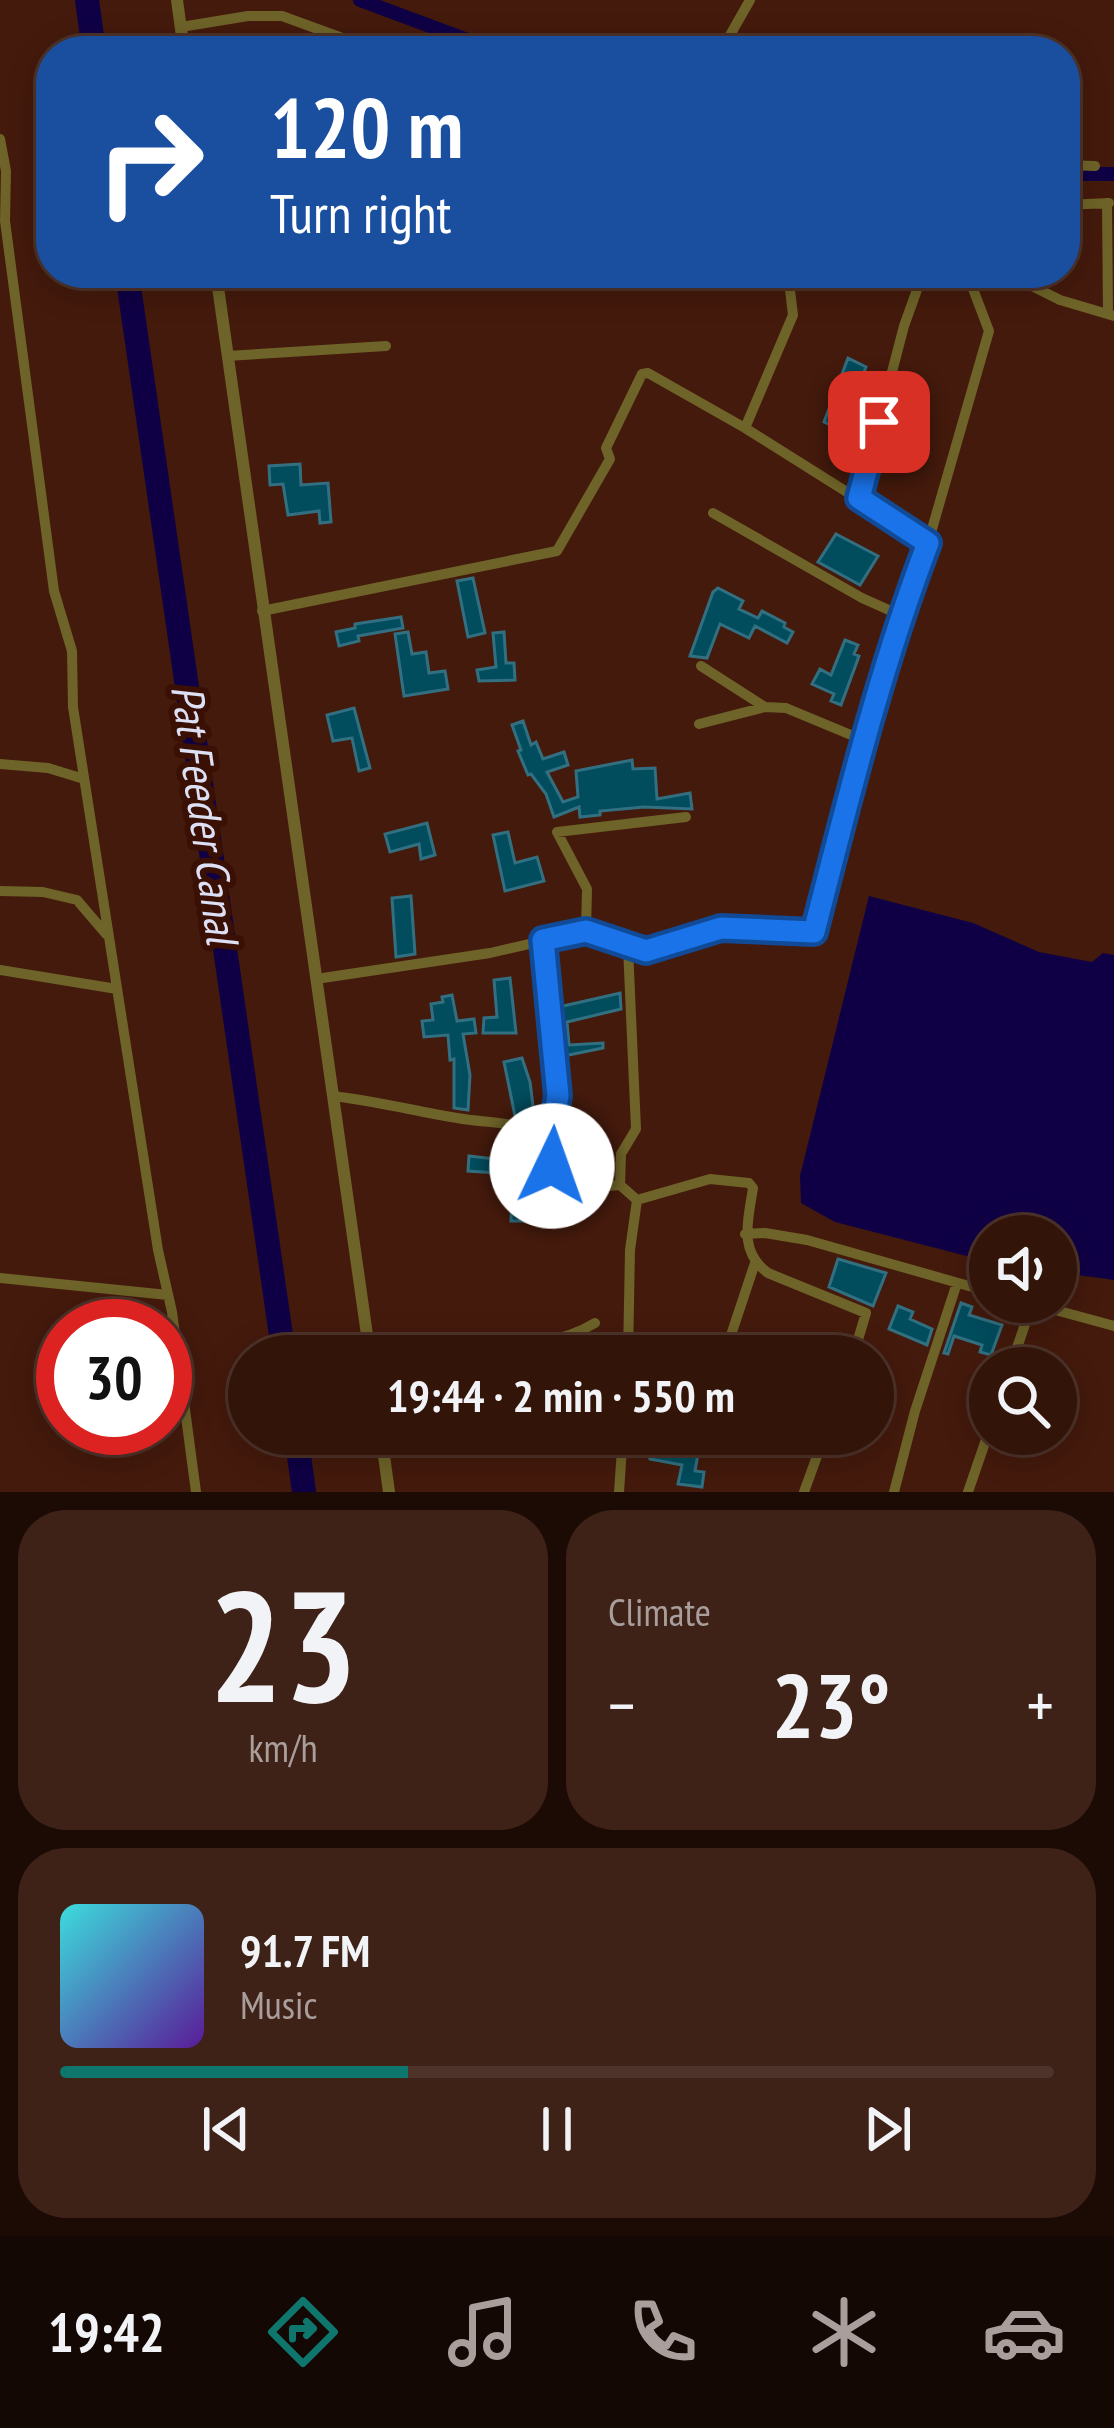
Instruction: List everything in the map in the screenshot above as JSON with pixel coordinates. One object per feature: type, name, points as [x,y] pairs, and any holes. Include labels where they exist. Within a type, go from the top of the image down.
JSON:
[{"type":"street","points":[[177,0],[182,36]]},
{"type":"street","points":[[730,36],[750,0]]},
{"type":"street","points":[[181,27],[248,16],[282,16],[337,36]]},
{"type":"street","points":[[0,139],[6,171],[5,221],[54,591],[72,651],[73,707],[196,1492]]},
{"type":"street","points":[[1080,166],[1095,166]]},
{"type":"street","points":[[1036,288],[1111,315],[1111,203],[1080,204]]},
{"type":"street","points":[[217,288],[367,1335]]},
{"type":"street","points":[[745,428],[793,315],[790,288]]},
{"type":"street","points":[[859,498],[917,288]]},
{"type":"street","points":[[316,979],[490,953],[586,931],[646,951],[721,928],[814,932],[863,740],[900,615],[928,543],[989,331],[973,288]]},
{"type":"street","points":[[227,356],[386,346]]},
{"type":"street","points":[[262,610],[556,551],[610,458],[606,448],[642,374],[745,428],[928,543]]},
{"type":"street","points":[[713,513],[824,578],[900,615]]},
{"type":"street","points":[[701,666],[766,707]]},
{"type":"street","points":[[699,724],[766,707],[786,708],[863,740]]},
{"type":"street","points":[[0,764],[48,768],[85,779]]},
{"type":"street","points":[[586,931],[587,890],[557,832],[686,817]]},
{"type":"street","points":[[0,891],[43,892],[77,900],[109,938]]},
{"type":"street","points":[[543,940],[558,1096],[550,1140],[554,1191],[620,1185],[637,1200]]},
{"type":"street","points":[[620,1185],[621,1154],[637,1129],[628,947]]},
{"type":"street","points":[[0,970],[117,989]]},
{"type":"street","points":[[333,1096],[498,1121],[539,1132],[550,1140]]},
{"type":"street","points":[[637,1200],[710,1180],[749,1183],[753,1188],[745,1234],[755,1263],[866,1313],[860,1335]]},
{"type":"street","points":[[628,1335],[630,1250],[637,1200]]},
{"type":"street","points":[[745,1234],[807,1240],[969,1286]]},
{"type":"street","points":[[731,1335],[755,1263]]},
{"type":"street","points":[[0,1278],[168,1295]]},
{"type":"street","points":[[894,1492],[957,1283]]},
{"type":"street","points":[[1077,1316],[1114,1326]]},
{"type":"street","points":[[571,1335],[595,1323]]},
{"type":"street","points":[[384,1455],[389,1492]]},
{"type":"street","points":[[619,1492],[622,1455]]},
{"type":"street","points":[[804,1492],[817,1455]]},
{"type":"street","points":[[968,1492],[981,1455]]},
{"type":"shaded area","points":[[869,896],[973,923],[1039,952],[1092,962],[1103,953],[1114,955],[1114,1280],[1077,1275],[1077,1215],[969,1215],[969,1257],[835,1222],[801,1203],[800,1176]]},
{"type":"building","points":[[848,358],[866,367],[843,423],[838,421],[835,427],[824,422]]},
{"type":"building","points":[[300,464],[301,485],[328,483],[331,522],[320,523],[319,511],[288,515],[283,484],[270,485],[269,466]]},
{"type":"building","points":[[836,534],[878,556],[860,585],[818,562]]},
{"type":"building","points":[[473,578],[485,633],[468,637],[457,581]]},
{"type":"building","points":[[718,588],[743,601],[739,609],[758,618],[762,611],[785,623],[793,632],[787,643],[755,626],[749,638],[720,624],[707,658],[690,656]]},
{"type":"building","points":[[401,617],[403,628],[358,636],[359,641],[339,646],[336,632]]},
{"type":"building","points":[[408,632],[412,654],[426,652],[429,673],[445,671],[448,689],[404,696],[395,634]]},
{"type":"building","points":[[504,632],[506,663],[514,663],[515,680],[479,681],[477,670],[496,667],[493,633]]},
{"type":"building","points":[[845,640],[858,645],[854,654],[859,656],[841,705],[831,701],[834,694],[812,684],[820,669],[831,675]]},
{"type":"building","points":[[354,708],[370,768],[359,771],[352,738],[333,741],[327,715]]},
{"type":"building","points":[[523,721],[531,745],[536,742],[543,759],[564,752],[568,765],[547,772],[563,802],[578,797],[576,771],[632,760],[633,769],[655,768],[657,799],[690,793],[692,809],[644,807],[580,817],[579,807],[554,817],[546,794],[528,775],[518,751],[512,725]]},
{"type":"building","points":[[427,823],[435,855],[421,859],[419,844],[390,852],[385,834]]},
{"type":"building","points":[[508,832],[515,863],[537,857],[544,881],[505,891],[493,835]]},
{"type":"building","points":[[411,896],[415,954],[396,957],[392,898]]},
{"type":"building","points":[[510,978],[516,1033],[483,1033],[484,1018],[497,1017],[494,980]]},
{"type":"building","points":[[620,993],[621,1009],[567,1022],[569,1045],[603,1043],[603,1048],[564,1056],[559,1007]]},
{"type":"building","points":[[452,995],[457,1021],[474,1019],[476,1033],[463,1034],[470,1075],[468,1110],[454,1108],[454,1059],[450,1060],[448,1035],[424,1037],[422,1021],[433,1020],[431,1004]]},
{"type":"building","points":[[522,1058],[535,1121],[515,1116],[504,1062]]},
{"type":"building","points":[[469,1156],[529,1163],[532,1199],[526,1199],[527,1221],[511,1221],[513,1174],[468,1171]]},
{"type":"building","points":[[838,1259],[886,1273],[873,1306],[829,1287]]},
{"type":"building","points":[[961,1303],[969,1306],[969,1323],[1002,1325],[994,1347],[954,1336],[948,1354],[944,1353]]},
{"type":"building","points":[[898,1306],[913,1312],[910,1319],[932,1329],[927,1345],[889,1329]]},
{"type":"building","points":[[650,1455],[698,1455],[695,1471],[704,1472],[702,1487],[678,1484],[682,1465],[650,1459]]},
{"type":"waterway","name":"Pat Feeder Canal","points":[[87,0],[92,36]]},
{"type":"waterway","points":[[360,0],[457,36]]},
{"type":"waterway","points":[[1080,174],[1114,174]]},
{"type":"waterway","name":"Pat Feeder Canal","points":[[129,288],[281,1335]]},
{"type":"waterway","name":"Pat Feeder Canal","points":[[299,1455],[304,1492]]},
{"type":"route","points":[[552,1166],[550,1140],[558,1096],[543,940],[586,931],[646,951],[721,928],[814,932],[863,740],[900,615],[928,543],[859,498],[879,422]]}]
